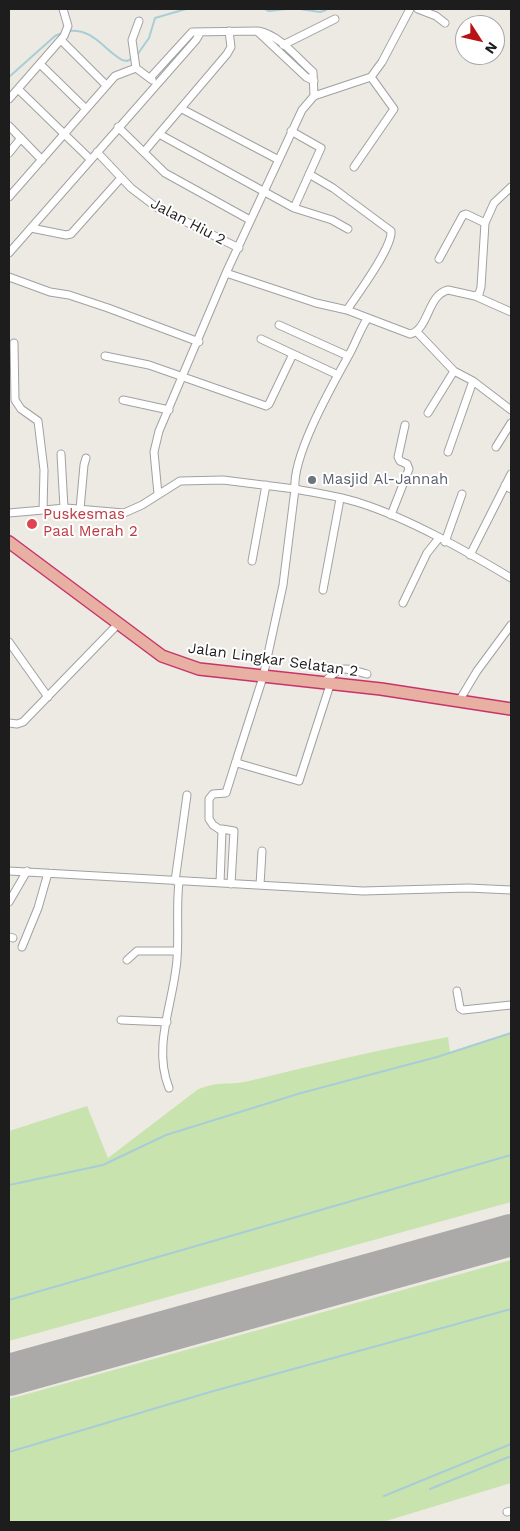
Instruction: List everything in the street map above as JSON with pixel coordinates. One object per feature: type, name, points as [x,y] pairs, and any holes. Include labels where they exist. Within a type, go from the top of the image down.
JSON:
[{"type":"highway","name":"Jalan Lingkar Selatan 2","points":[[9,542],[162,656],[176,662],[199,669],[381,689],[511,709]]},
{"type":"street","points":[[9,99],[62,38],[68,26],[64,9]]},
{"type":"street","points":[[158,494],[154,452],[159,431],[199,342],[226,273],[291,131],[302,110],[314,96],[371,77],[382,62],[410,9]]},
{"type":"street","points":[[418,9],[436,16],[446,23]]},
{"type":"street","points":[[283,45],[334,19]]},
{"type":"street","points":[[139,22],[133,33],[135,65],[156,83]]},
{"type":"street","points":[[144,152],[230,50],[229,31]]},
{"type":"street","points":[[150,78],[187,35],[192,32],[258,31],[268,33],[313,72],[314,96]]},
{"type":"street","points":[[258,31],[300,71],[314,81]]},
{"type":"street","points":[[9,251],[196,40],[200,33]]},
{"type":"street","points":[[62,38],[106,85]]},
{"type":"street","points":[[40,64],[86,109]]},
{"type":"street","points":[[9,197],[106,85],[122,71],[135,65]]},
{"type":"street","points":[[354,167],[394,109],[371,77]]},
{"type":"street","points":[[18,89],[90,159]]},
{"type":"street","points":[[182,109],[278,159]]},
{"type":"street","points":[[9,126],[42,160]]},
{"type":"street","points":[[118,127],[165,173],[250,220]]},
{"type":"street","points":[[291,131],[321,148],[294,208]]},
{"type":"street","points":[[159,134],[294,208],[332,220],[348,229]]},
{"type":"street","points":[[9,153],[21,138]]},
{"type":"street","name":"Jalan Hiu 2","points":[[97,152],[131,188],[156,207],[239,248]]},
{"type":"street","points":[[309,174],[333,188],[391,231],[390,241],[347,310]]},
{"type":"street","points":[[31,228],[66,235],[71,234],[121,178]]},
{"type":"street","points":[[475,296],[479,294],[481,287],[484,224],[494,203],[511,187]]},
{"type":"street","points":[[439,259],[463,215],[466,214],[484,224]]},
{"type":"street","points":[[226,273],[316,303],[347,310],[396,331],[410,334],[417,332],[436,300],[443,292],[475,296],[511,312]]},
{"type":"street","points":[[9,277],[50,292],[69,295],[108,308],[199,342]]},
{"type":"street","points":[[231,884],[234,831],[213,825],[209,819],[209,799],[213,794],[226,793],[263,677],[284,585],[295,481],[303,452],[338,375],[367,319]]},
{"type":"street","points":[[279,325],[303,338],[348,356]]},
{"type":"street","points":[[417,332],[454,371],[473,381],[511,410]]},
{"type":"street","points":[[261,339],[338,375]]},
{"type":"street","points":[[14,343],[15,400],[21,409],[38,421],[44,470],[43,510]]},
{"type":"street","points":[[105,356],[149,365],[266,406],[269,404],[293,354]]},
{"type":"street","points":[[428,414],[454,371]]},
{"type":"street","points":[[448,452],[473,381]]},
{"type":"street","points":[[123,400],[169,410]]},
{"type":"street","points":[[496,447],[511,423]]},
{"type":"street","points":[[391,514],[408,469],[407,464],[400,461],[398,457],[405,426]]},
{"type":"street","points":[[60,454],[64,508]]},
{"type":"street","points":[[80,509],[86,458]]},
{"type":"street","points":[[470,555],[508,487],[511,474]]},
{"type":"street","points":[[9,513],[64,508],[124,513],[180,481],[223,480],[295,489],[340,498],[391,514],[511,578]]},
{"type":"street","points":[[252,562],[266,486]]},
{"type":"street","points":[[403,603],[427,553],[442,540],[462,494]]},
{"type":"street","points":[[323,590],[340,498]]},
{"type":"street","points":[[9,722],[16,724],[23,722],[118,624]]},
{"type":"street","points":[[459,701],[477,671],[511,625]]},
{"type":"street","points":[[9,642],[48,697]]},
{"type":"street","points":[[236,761],[239,764],[296,782],[300,781],[326,684],[343,667],[367,674]]},
{"type":"street","points":[[168,1088],[161,1060],[173,992],[177,951],[177,881],[187,795]]},
{"type":"street","points":[[220,883],[222,829]]},
{"type":"street","points":[[260,885],[262,851]]},
{"type":"street","points":[[9,871],[363,891],[468,888],[511,890]]},
{"type":"street","points":[[9,902],[27,872]]},
{"type":"street","points":[[22,947],[38,908],[48,873]]},
{"type":"street","points":[[126,960],[136,951],[177,951]]},
{"type":"street","points":[[458,991],[460,1008],[463,1010],[511,1005]]},
{"type":"street","points":[[121,1020],[167,1022]]},
{"type":"green space","points":[[511,1033],[511,1202],[9,1341],[9,1131],[87,1106],[108,1158],[197,1090],[205,1087],[249,1081],[323,1063],[448,1037],[450,1052]]},
{"type":"green space","points":[[511,1260],[511,1483],[383,1522],[9,1522],[9,1399]]},
{"type":"waterway","points":[[137,55],[149,38],[155,18],[186,9]]},
{"type":"waterway","points":[[225,9],[230,9]]},
{"type":"waterway","points":[[265,9],[269,11],[286,9]]},
{"type":"waterway","points":[[300,9],[320,12],[326,10]]},
{"type":"waterway","points":[[69,31],[78,31],[92,36],[122,60],[127,61],[133,58]]},
{"type":"waterway","points":[[9,77],[55,36],[62,33]]},
{"type":"waterway","points":[[9,1185],[103,1165],[166,1135],[301,1093],[437,1057],[511,1033]]},
{"type":"waterway","points":[[9,1300],[511,1155]]},
{"type":"waterway","points":[[9,1452],[210,1392],[511,1309]]},
{"type":"waterway","points":[[384,1496],[511,1444]]},
{"type":"waterway","points":[[430,1489],[511,1456]]},
{"type":"runway","points":[[9,1375],[511,1235]]},
{"type":"place","name":"Masjid Al-Jannah","points":[[312,480]]},
{"type":"place","name":"Puskesmas Paal Merah 2","points":[[32,524]]}]
